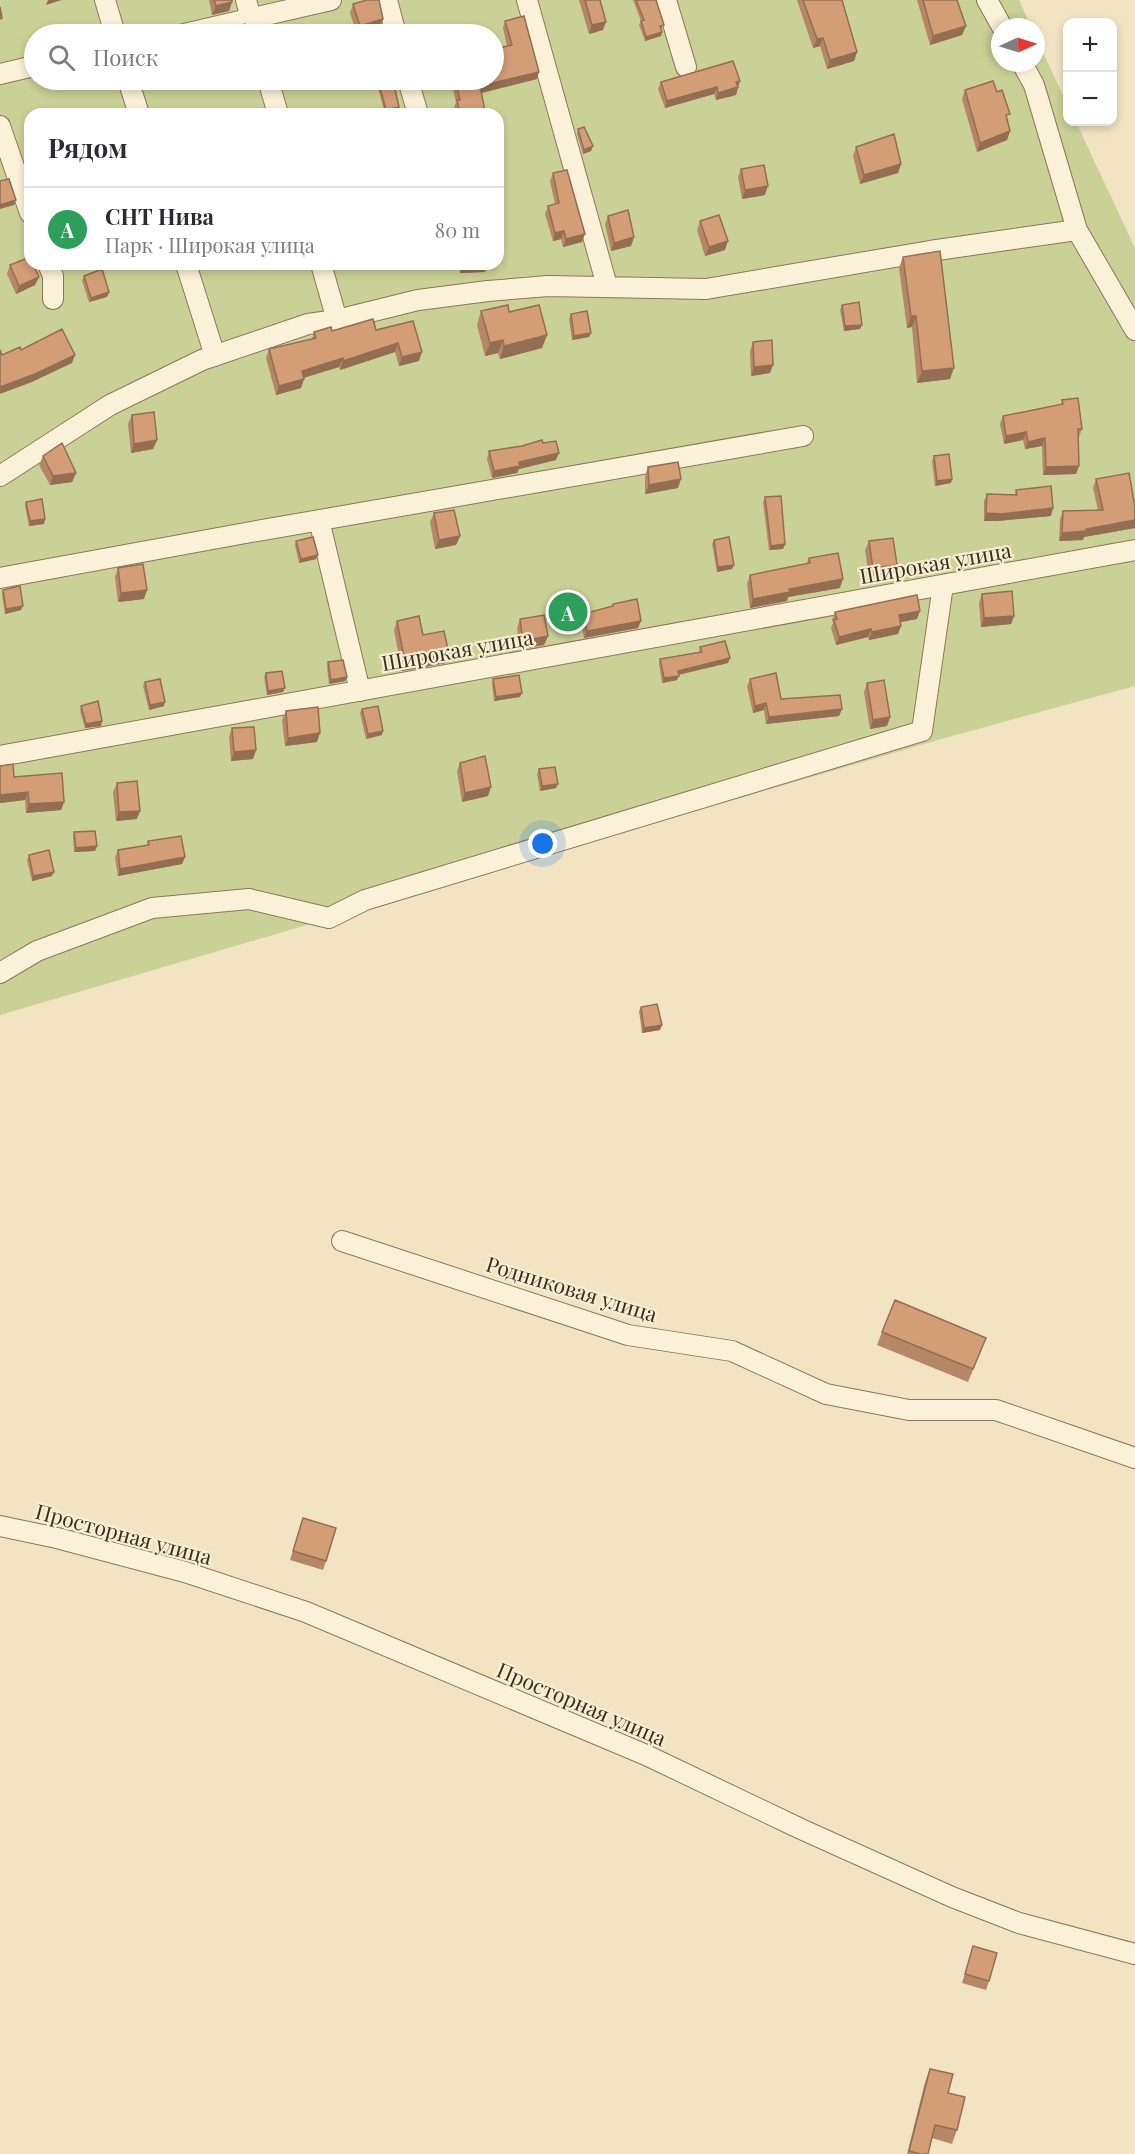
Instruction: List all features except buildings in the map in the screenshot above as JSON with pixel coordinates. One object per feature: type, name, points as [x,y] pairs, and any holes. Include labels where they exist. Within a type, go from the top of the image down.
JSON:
[{"type":"street","points":[[105,0],[112,24]]},
{"type":"street","points":[[246,0],[252,24]]},
{"type":"street","points":[[262,24],[331,0]]},
{"type":"street","points":[[387,0],[393,24]]},
{"type":"street","points":[[526,0],[607,286]]},
{"type":"street","points":[[666,0],[686,67]]},
{"type":"street","points":[[987,0],[997,18]]},
{"type":"street","points":[[0,74],[24,68]]},
{"type":"street","points":[[1027,72],[1034,85],[1077,230],[1135,330]]},
{"type":"street","points":[[132,90],[137,108]]},
{"type":"street","points":[[271,90],[276,108]]},
{"type":"street","points":[[411,90],[416,108]]},
{"type":"street","points":[[0,126],[24,196]]},
{"type":"street","points":[[0,476],[110,405],[215,356],[308,324],[338,320],[418,300],[488,291],[548,286],[706,289],[919,253],[1077,230]]},
{"type":"street","points":[[50,270],[53,276],[53,299]]},
{"type":"street","points":[[188,270],[215,356]]},
{"type":"street","points":[[323,270],[338,320]]},
{"type":"street","points":[[0,578],[803,436]]},
{"type":"street","points":[[319,520],[360,691]]},
{"type":"street","name":"Широкая улица","points":[[0,756],[1135,550]]},
{"type":"street","points":[[0,974],[37,951],[152,908],[249,899],[330,918],[365,900],[922,731],[943,585]]},
{"type":"street","name":"Родниковая улица","points":[[342,1241],[628,1335],[732,1351],[826,1394],[909,1410],[996,1410],[1135,1458]]},
{"type":"street","name":"Просторная улица","points":[[0,1526],[57,1538],[185,1572],[306,1612],[646,1755],[801,1829],[952,1897],[1019,1923],[1135,1954]]},
{"type":"green space","points":[[0,0],[1019,0],[1027,18],[991,18],[991,72],[1045,72],[1045,56],[1063,95],[1063,126],[1078,126],[1135,248],[1135,686],[938,740],[0,1015]]},
{"type":"place","name":"СНТ Нива","points":[[568,612]]}]
